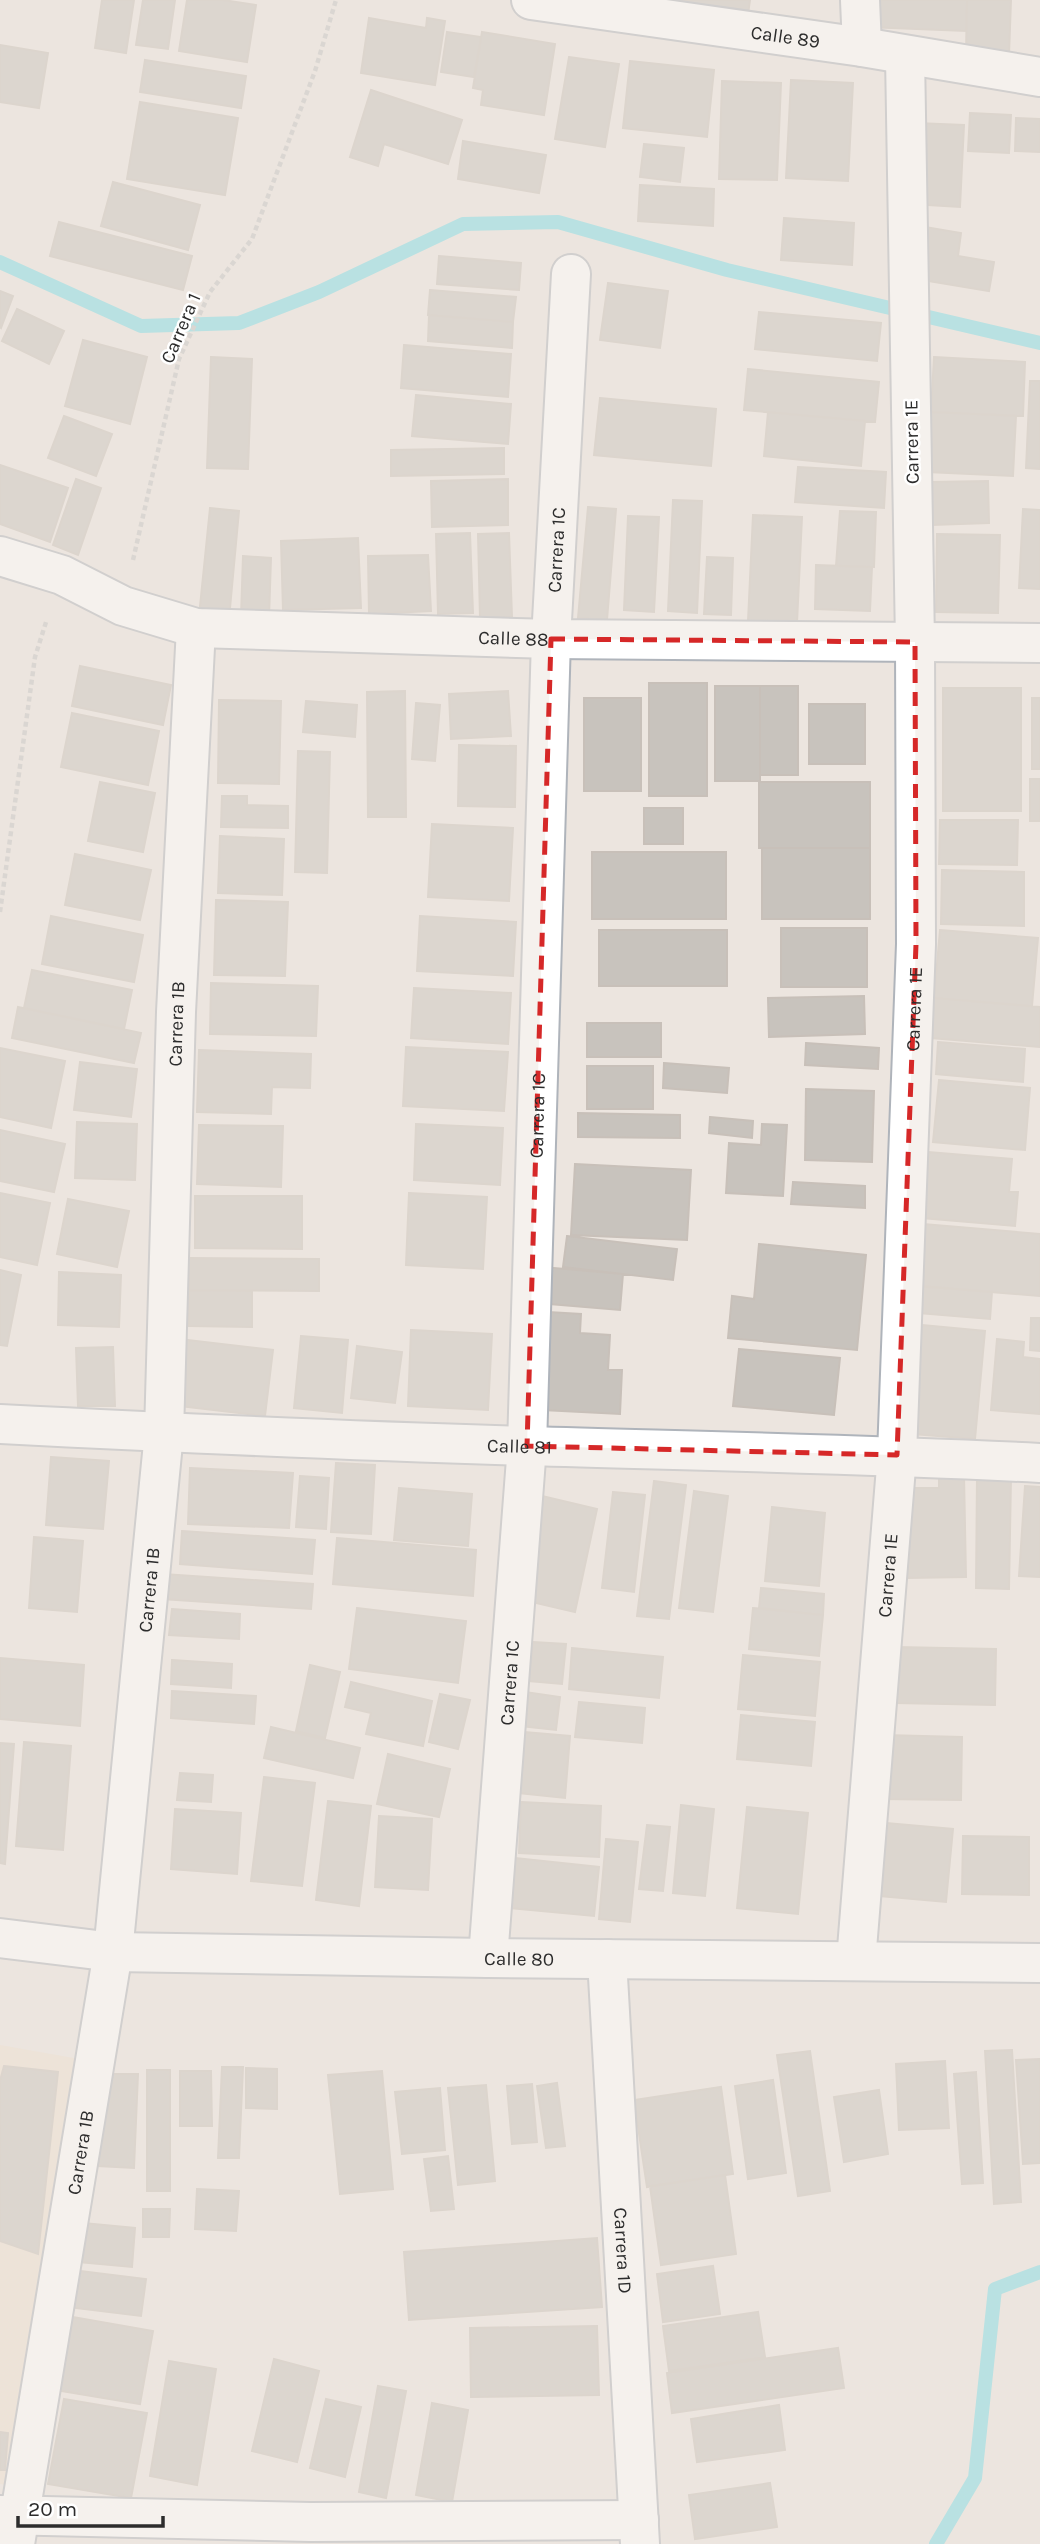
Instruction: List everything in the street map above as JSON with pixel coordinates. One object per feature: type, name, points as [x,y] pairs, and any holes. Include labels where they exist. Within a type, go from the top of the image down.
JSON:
[{"type":"street","name":"Calle 89","points":[[531,0],[862,47],[1040,77]]},
{"type":"street","points":[[860,0],[862,47]]},
{"type":"street","name":"Carrera 1E","points":[[856,1961],[897,1455],[916,944],[915,642],[905,56]]},
{"type":"street","name":"Carrera 1C","points":[[488,1958],[527,1446],[551,639],[571,274]]},
{"type":"street","name":"Calle 88","points":[[0,556],[62,575],[123,606],[196,628],[551,639],[1040,643]]},
{"type":"street","name":"Carrera 1B","points":[[11,2525],[113,1952],[164,1433],[176,1012],[196,628]]},
{"type":"street","name":"Calle 81","points":[[0,1424],[164,1433],[527,1446],[897,1455],[1040,1463]]},
{"type":"street","name":"Calle 80","points":[[0,1938],[113,1952],[1040,1963]]},
{"type":"street","name":"Carrera 1D","points":[[607,1959],[640,2532]]},
{"type":"street","points":[[11,2525],[311,2522],[640,2532]]},
{"type":"path","name":"Carrera 1","points":[[123,606],[179,359],[209,292],[252,239],[314,71],[336,0]]},
{"type":"path","points":[[0,912],[35,657],[62,575]]},
{"type":"highlighted area","points":[[551,639],[915,642],[916,944],[897,1455],[527,1446]]},
{"type":"shaded area","points":[[0,2045],[79,2059],[8,2485],[0,2484]]},
{"type":"building","points":[[102,0],[134,0],[126,53],[95,48]]},
{"type":"building","points":[[143,0],[175,0],[168,49],[136,45]]},
{"type":"building","points":[[187,0],[223,0],[256,5],[247,62],[179,51]]},
{"type":"building","points":[[675,0],[750,0],[747,21],[673,13]]},
{"type":"building","points":[[868,0],[967,0],[966,31],[867,27]]},
{"type":"building","points":[[967,0],[1011,0],[1009,55],[966,53]]},
{"type":"building","points":[[369,18],[426,28],[427,18],[445,21],[435,85],[361,73]]},
{"type":"building","points":[[447,32],[481,37],[474,77],[441,72]]},
{"type":"building","points":[[482,32],[555,44],[544,115],[481,105],[483,90],[473,88]]},
{"type":"building","points":[[0,45],[48,53],[39,108],[0,102]]},
{"type":"building","points":[[569,57],[619,64],[605,147],[555,139]]},
{"type":"building","points":[[145,60],[246,76],[241,108],[140,92]]},
{"type":"building","points":[[630,61],[714,70],[707,137],[623,128]]},
{"type":"building","points":[[791,80],[853,83],[848,181],[786,178]]},
{"type":"building","points":[[722,81],[781,83],[777,180],[719,179]]},
{"type":"building","points":[[371,90],[462,120],[448,164],[384,144],[378,166],[350,157]]},
{"type":"building","points":[[140,102],[238,118],[225,195],[127,179]]},
{"type":"building","points":[[970,113],[1011,115],[1009,153],[968,151]]},
{"type":"building","points":[[1016,118],[1040,119],[1040,152],[1015,151]]},
{"type":"building","points":[[916,123],[964,125],[960,207],[912,204]]},
{"type":"building","points":[[463,141],[546,155],[539,193],[458,179]]},
{"type":"building","points":[[644,144],[684,148],[680,182],[640,177]]},
{"type":"building","points":[[113,182],[200,205],[188,250],[101,226]]},
{"type":"building","points":[[640,185],[714,189],[713,226],[638,221]]},
{"type":"building","points":[[784,218],[854,223],[852,265],[781,260]]},
{"type":"building","points":[[59,222],[192,256],[183,290],[50,256]]},
{"type":"building","points":[[925,227],[961,233],[958,256],[994,262],[989,291],[916,279]]},
{"type":"building","points":[[439,256],[521,263],[519,290],[437,284]]},
{"type":"building","points":[[608,283],[668,291],[660,348],[600,340]]},
{"type":"building","points":[[430,290],[516,297],[513,322],[428,315]]},
{"type":"building","points":[[0,291],[13,296],[1,328],[0,327]]},
{"type":"building","points":[[17,309],[64,331],[49,364],[2,341]]},
{"type":"building","points":[[759,312],[881,323],[877,361],[755,349]]},
{"type":"building","points":[[429,315],[513,322],[512,348],[428,341]]},
{"type":"building","points":[[83,340],[147,357],[130,424],[65,406]]},
{"type":"building","points":[[404,345],[511,354],[508,397],[401,388]]},
{"type":"building","points":[[211,357],[252,359],[248,469],[207,468]]},
{"type":"building","points":[[934,357],[1025,362],[1023,416],[931,412]]},
{"type":"building","points":[[748,369],[879,382],[875,422],[744,410]]},
{"type":"building","points":[[1030,381],[1040,381],[1040,469],[1026,468]]},
{"type":"building","points":[[416,395],[511,404],[508,444],[412,436]]},
{"type":"building","points":[[600,398],[716,409],[711,466],[594,455]]},
{"type":"building","points":[[768,412],[865,421],[861,466],[764,456]]},
{"type":"building","points":[[930,412],[1016,416],[1013,476],[927,472]]},
{"type":"building","points":[[64,416],[112,434],[96,476],[48,458]]},
{"type":"building","points":[[504,448],[504,474],[391,476],[391,450]]},
{"type":"building","points":[[0,465],[68,488],[50,542],[0,524]]},
{"type":"building","points":[[798,467],[886,472],[884,508],[795,502]]},
{"type":"building","points":[[76,479],[101,488],[78,555],[53,545]]},
{"type":"building","points":[[508,479],[508,525],[432,527],[431,481]]},
{"type":"building","points":[[988,481],[989,523],[932,525],[931,482]]},
{"type":"building","points":[[673,500],[702,501],[697,613],[668,611]]},
{"type":"building","points":[[588,507],[616,509],[607,620],[578,618]]},
{"type":"building","points":[[210,508],[239,511],[229,619],[199,616]]},
{"type":"building","points":[[1023,509],[1040,510],[1040,589],[1019,588]]},
{"type":"building","points":[[840,511],[876,512],[874,567],[836,566]]},
{"type":"building","points":[[753,515],[802,517],[797,623],[748,621]]},
{"type":"building","points":[[628,516],[659,517],[654,612],[624,610]]},
{"type":"building","points":[[470,533],[473,613],[438,614],[436,534]]},
{"type":"building","points":[[509,533],[512,617],[480,618],[478,534]]},
{"type":"building","points":[[937,534],[1000,535],[998,613],[936,612]]},
{"type":"building","points":[[358,538],[361,608],[283,610],[281,541]]},
{"type":"building","points":[[428,555],[431,611],[369,614],[368,556]]},
{"type":"building","points":[[243,556],[271,558],[269,618],[241,617]]},
{"type":"building","points":[[707,557],[733,558],[731,615],[704,614]]},
{"type":"building","points":[[816,565],[872,567],[870,611],[815,609]]},
{"type":"building","points":[[80,666],[171,685],[163,725],[72,706]]},
{"type":"building","points":[[649,683],[707,683],[707,796],[649,796]]},
{"type":"building","points":[[715,686],[760,686],[760,781],[715,781]]},
{"type":"building","points":[[760,686],[798,686],[798,775],[760,775]]},
{"type":"building","points":[[943,688],[1021,688],[1021,811],[943,811]]},
{"type":"building","points":[[405,691],[406,817],[368,817],[367,692]]},
{"type":"building","points":[[508,691],[511,736],[451,739],[449,694]]},
{"type":"building","points":[[584,698],[641,698],[641,791],[584,791]]},
{"type":"building","points":[[1032,698],[1040,698],[1040,769],[1032,769]]},
{"type":"building","points":[[219,700],[281,701],[279,784],[218,783]]},
{"type":"building","points":[[306,701],[357,705],[355,737],[303,732]]},
{"type":"building","points":[[416,703],[440,705],[435,761],[412,759]]},
{"type":"building","points":[[809,704],[865,704],[865,764],[809,764]]},
{"type":"building","points":[[72,713],[159,731],[148,785],[61,767]]},
{"type":"building","points":[[459,745],[516,746],[515,807],[458,806]]},
{"type":"building","points":[[298,751],[330,752],[327,873],[295,872]]},
{"type":"building","points":[[1030,779],[1040,779],[1040,821],[1030,821]]},
{"type":"building","points":[[100,782],[155,793],[143,852],[88,841]]},
{"type":"building","points":[[759,782],[870,782],[870,848],[759,848]]},
{"type":"building","points":[[222,796],[247,796],[247,805],[288,806],[288,828],[221,827]]},
{"type":"building","points":[[644,808],[683,808],[683,844],[644,844]]},
{"type":"building","points":[[940,820],[1018,820],[1017,865],[939,864]]},
{"type":"building","points":[[432,824],[513,828],[509,901],[428,897]]},
{"type":"building","points":[[220,836],[284,839],[282,895],[218,893]]},
{"type":"building","points":[[762,848],[870,848],[870,919],[762,919]]},
{"type":"building","points":[[592,852],[726,852],[726,919],[592,919]]},
{"type":"building","points":[[75,854],[151,870],[140,920],[65,905]]},
{"type":"building","points":[[942,870],[1024,872],[1024,926],[941,924]]},
{"type":"building","points":[[216,900],[288,902],[285,976],[214,975]]},
{"type":"building","points":[[51,916],[143,935],[134,982],[42,964]]},
{"type":"building","points":[[420,916],[516,922],[513,976],[417,971]]},
{"type":"building","points":[[781,928],[867,928],[867,987],[781,987]]},
{"type":"building","points":[[599,930],[727,930],[727,986],[599,986]]},
{"type":"building","points":[[940,930],[1038,938],[1032,1006],[934,998]]},
{"type":"building","points":[[32,970],[132,990],[124,1029],[24,1008]]},
{"type":"building","points":[[211,983],[318,986],[316,1036],[210,1034]]},
{"type":"building","points":[[414,988],[511,993],[508,1044],[411,1038]]},
{"type":"building","points":[[864,996],[865,1034],[769,1037],[768,998]]},
{"type":"building","points":[[934,998],[1040,1007],[1040,1047],[931,1038]]},
{"type":"building","points":[[18,1007],[141,1033],[134,1063],[12,1038]]},
{"type":"building","points":[[587,1023],[661,1023],[661,1057],[587,1057]]},
{"type":"building","points":[[938,1042],[1025,1049],[1023,1082],[936,1074]]},
{"type":"building","points":[[806,1043],[879,1048],[878,1069],[805,1065]]},
{"type":"building","points":[[406,1047],[508,1052],[504,1111],[403,1106]]},
{"type":"building","points":[[0,1048],[65,1061],[51,1128],[0,1117]]},
{"type":"building","points":[[199,1050],[311,1054],[310,1088],[272,1087],[271,1114],[197,1112]]},
{"type":"building","points":[[80,1062],[137,1069],[131,1117],[74,1110]]},
{"type":"building","points":[[664,1063],[729,1068],[727,1093],[663,1088]]},
{"type":"building","points":[[587,1066],[653,1066],[653,1109],[587,1109]]},
{"type":"building","points":[[939,1080],[1030,1088],[1025,1150],[933,1142]]},
{"type":"building","points":[[806,1089],[874,1091],[872,1162],[805,1160]]},
{"type":"building","points":[[578,1113],[680,1115],[680,1138],[578,1137]]},
{"type":"building","points":[[710,1117],[753,1121],[752,1138],[709,1133]]},
{"type":"building","points":[[77,1122],[137,1124],[135,1180],[75,1178]]},
{"type":"building","points":[[416,1124],[503,1128],[500,1185],[414,1180]]},
{"type":"building","points":[[762,1124],[787,1125],[783,1196],[726,1193],[729,1143],[761,1145]]},
{"type":"building","points":[[199,1125],[283,1126],[281,1187],[197,1184]]},
{"type":"building","points":[[0,1130],[65,1144],[54,1192],[0,1181]]},
{"type":"building","points":[[928,1152],[1012,1159],[1009,1192],[1018,1192],[1015,1226],[922,1218]]},
{"type":"building","points":[[575,1164],[691,1170],[687,1240],[571,1235]]},
{"type":"building","points":[[793,1182],[865,1186],[865,1208],[791,1204]]},
{"type":"building","points":[[0,1193],[50,1203],[37,1265],[0,1257]]},
{"type":"building","points":[[409,1193],[487,1197],[483,1269],[406,1265]]},
{"type":"building","points":[[195,1196],[302,1196],[302,1249],[195,1248]]},
{"type":"building","points":[[68,1199],[129,1211],[117,1267],[57,1254]]},
{"type":"building","points":[[923,1224],[1040,1234],[1040,1296],[917,1286]]},
{"type":"building","points":[[567,1236],[677,1249],[673,1280],[563,1267]]},
{"type":"building","points":[[759,1244],[866,1255],[857,1350],[728,1338],[732,1296],[754,1299]]},
{"type":"building","points":[[189,1258],[319,1259],[319,1291],[189,1290]]},
{"type":"building","points":[[542,1267],[623,1274],[620,1310],[538,1303]]},
{"type":"building","points":[[0,1270],[21,1275],[7,1346],[0,1345]]},
{"type":"building","points":[[59,1272],[121,1275],[119,1327],[58,1325]]},
{"type":"building","points":[[921,1286],[992,1292],[990,1319],[919,1313]]},
{"type":"building","points":[[189,1290],[252,1291],[252,1327],[189,1326]]},
{"type":"building","points":[[548,1312],[581,1314],[580,1333],[610,1335],[608,1370],[622,1370],[620,1414],[543,1410]]},
{"type":"building","points":[[1031,1318],[1040,1318],[1040,1351],[1030,1350]]},
{"type":"building","points":[[922,1325],[985,1331],[975,1439],[913,1434]]},
{"type":"building","points":[[411,1330],[492,1334],[488,1410],[408,1406]]},
{"type":"building","points":[[301,1336],[348,1340],[342,1413],[294,1408]]},
{"type":"building","points":[[179,1339],[273,1350],[265,1416],[172,1405]]},
{"type":"building","points":[[997,1339],[1024,1342],[1023,1357],[1040,1359],[1040,1414],[991,1410]]},
{"type":"building","points":[[357,1346],[402,1352],[395,1403],[351,1398]]},
{"type":"building","points":[[113,1347],[115,1406],[78,1406],[76,1348]]},
{"type":"building","points":[[739,1349],[840,1358],[834,1415],[733,1406]]},
{"type":"building","points":[[51,1457],[109,1461],[103,1529],[46,1525]]},
{"type":"building","points":[[336,1463],[375,1465],[371,1534],[331,1532]]},
{"type":"building","points":[[190,1468],[293,1473],[289,1528],[188,1524]]},
{"type":"building","points":[[939,1475],[964,1475],[966,1577],[907,1578],[906,1488],[939,1488]]},
{"type":"building","points":[[300,1476],[329,1478],[326,1529],[296,1527]]},
{"type":"building","points":[[977,1476],[1011,1477],[1009,1589],[976,1588]]},
{"type":"building","points":[[654,1481],[686,1485],[669,1619],[637,1616]]},
{"type":"building","points":[[1025,1486],[1040,1487],[1040,1577],[1019,1576]]},
{"type":"building","points":[[399,1488],[472,1494],[468,1546],[394,1540]]},
{"type":"building","points":[[694,1491],[728,1496],[713,1612],[679,1608]]},
{"type":"building","points":[[613,1492],[645,1495],[634,1592],[602,1588]]},
{"type":"building","points":[[542,1496],[597,1509],[575,1612],[519,1599]]},
{"type":"building","points":[[772,1507],[825,1513],[819,1586],[765,1581]]},
{"type":"building","points":[[182,1531],[315,1540],[312,1574],[180,1564]]},
{"type":"building","points":[[34,1537],[83,1541],[77,1612],[29,1608]]},
{"type":"building","points":[[337,1538],[476,1550],[473,1596],[333,1584]]},
{"type":"building","points":[[163,1574],[313,1584],[311,1609],[162,1599]]},
{"type":"building","points":[[761,1588],[824,1594],[823,1615],[759,1608]]},
{"type":"building","points":[[357,1608],[466,1621],[458,1683],[349,1669]]},
{"type":"building","points":[[753,1608],[823,1615],[819,1656],[749,1649]]},
{"type":"building","points":[[172,1609],[240,1614],[239,1639],[169,1635]]},
{"type":"building","points":[[533,1642],[566,1644],[562,1684],[529,1681]]},
{"type":"building","points":[[896,1647],[996,1649],[995,1705],[895,1703]]},
{"type":"building","points":[[572,1648],[663,1657],[659,1698],[569,1689]]},
{"type":"building","points":[[743,1655],[820,1662],[815,1716],[738,1709]]},
{"type":"building","points":[[0,1658],[84,1665],[80,1726],[0,1719]]},
{"type":"building","points":[[172,1660],[232,1664],[231,1688],[171,1684]]},
{"type":"building","points":[[310,1665],[340,1672],[325,1738],[296,1731]]},
{"type":"building","points":[[351,1682],[432,1701],[423,1746],[366,1734],[371,1713],[345,1707]]},
{"type":"building","points":[[172,1691],[256,1696],[254,1724],[171,1718]]},
{"type":"building","points":[[525,1692],[560,1697],[556,1730],[521,1726]]},
{"type":"building","points":[[440,1694],[470,1700],[458,1749],[429,1742]]},
{"type":"building","points":[[579,1702],[645,1708],[642,1743],[575,1737]]},
{"type":"building","points":[[741,1715],[815,1722],[811,1766],[737,1759]]},
{"type":"building","points":[[271,1727],[360,1748],[353,1778],[264,1758]]},
{"type":"building","points":[[524,1732],[570,1736],[565,1798],[519,1793]]},
{"type":"building","points":[[884,1735],[962,1737],[961,1800],[882,1799]]},
{"type":"building","points":[[24,1742],[71,1746],[63,1850],[16,1846]]},
{"type":"building","points":[[0,1743],[14,1744],[5,1864],[0,1863]]},
{"type":"building","points":[[388,1754],[450,1769],[439,1817],[377,1804]]},
{"type":"building","points":[[180,1773],[213,1775],[211,1802],[177,1800]]},
{"type":"building","points":[[264,1777],[315,1783],[302,1886],[251,1881]]},
{"type":"building","points":[[328,1801],[371,1806],[359,1906],[316,1900]]},
{"type":"building","points":[[521,1802],[601,1806],[599,1857],[519,1853]]},
{"type":"building","points":[[681,1805],[714,1809],[705,1896],[673,1893]]},
{"type":"building","points":[[747,1807],[808,1813],[798,1914],[737,1908]]},
{"type":"building","points":[[175,1809],[241,1813],[237,1874],[171,1869]]},
{"type":"building","points":[[379,1816],[432,1819],[428,1890],[375,1887]]},
{"type":"building","points":[[886,1823],[953,1829],[946,1902],[880,1896]]},
{"type":"building","points":[[647,1825],[670,1827],[663,1891],[639,1889]]},
{"type":"building","points":[[963,1836],[1029,1837],[1029,1895],[962,1894]]},
{"type":"building","points":[[606,1839],[638,1842],[630,1922],[599,1919]]},
{"type":"building","points":[[515,1858],[599,1867],[594,1916],[510,1908]]},
{"type":"building","points":[[1012,2050],[1021,2202],[994,2204],[985,2051]]},
{"type":"building","points":[[810,2051],[830,2191],[798,2196],[777,2055]]},
{"type":"building","points":[[1040,2059],[1040,2163],[1023,2164],[1016,2060]]},
{"type":"building","points":[[945,2061],[949,2128],[899,2130],[896,2064]]},
{"type":"building","points":[[4,2066],[58,2072],[38,2254],[0,2241],[0,2081]]},
{"type":"building","points":[[222,2067],[243,2067],[239,2158],[218,2158]]},
{"type":"building","points":[[246,2068],[277,2069],[277,2109],[246,2108]]},
{"type":"building","points":[[147,2070],[170,2070],[170,2191],[147,2191]]},
{"type":"building","points":[[180,2071],[211,2071],[212,2126],[180,2126]]},
{"type":"building","points":[[382,2071],[393,2189],[340,2194],[328,2075]]},
{"type":"building","points":[[976,2072],[983,2183],[962,2184],[954,2074]]},
{"type":"building","points":[[104,2074],[138,2074],[134,2168],[98,2166]]},
{"type":"building","points":[[773,2080],[786,2173],[748,2179],[735,2086]]},
{"type":"building","points":[[557,2083],[565,2146],[546,2148],[537,2086]]},
{"type":"building","points":[[532,2084],[537,2142],[512,2144],[507,2086]]},
{"type":"building","points":[[486,2085],[495,2181],[458,2185],[448,2088]]},
{"type":"building","points":[[721,2087],[733,2174],[647,2187],[634,2100]]},
{"type":"building","points":[[440,2088],[445,2150],[402,2154],[395,2092]]},
{"type":"building","points":[[879,2090],[888,2154],[844,2162],[834,2097]]},
{"type":"building","points":[[448,2156],[454,2209],[431,2211],[424,2159]]},
{"type":"building","points":[[725,2175],[736,2254],[661,2265],[650,2186]]},
{"type":"building","points":[[197,2189],[239,2191],[236,2231],[195,2229]]},
{"type":"building","points":[[143,2209],[170,2209],[169,2237],[143,2237]]},
{"type":"building","points":[[83,2223],[135,2228],[132,2267],[79,2262]]},
{"type":"building","points":[[597,2238],[602,2307],[409,2320],[404,2252]]},
{"type":"building","points":[[713,2266],[720,2314],[663,2322],[657,2274]]},
{"type":"building","points":[[72,2270],[146,2279],[141,2316],[67,2307]]},
{"type":"building","points":[[758,2312],[765,2357],[669,2371],[663,2326]]},
{"type":"building","points":[[67,2316],[153,2331],[140,2404],[55,2390]]},
{"type":"building","points":[[597,2326],[599,2395],[471,2397],[470,2328]]},
{"type":"building","points":[[838,2348],[844,2388],[672,2413],[667,2373]]},
{"type":"building","points":[[274,2359],[319,2371],[297,2462],[252,2451]]},
{"type":"building","points":[[169,2361],[216,2369],[197,2485],[150,2476]]},
{"type":"building","points":[[378,2386],[406,2391],[386,2498],[359,2492]]},
{"type":"building","points":[[64,2399],[147,2413],[131,2498],[48,2484]]},
{"type":"building","points":[[326,2399],[361,2407],[345,2477],[310,2468]]},
{"type":"building","points":[[432,2403],[468,2410],[452,2502],[416,2495]]},
{"type":"building","points":[[779,2405],[785,2450],[697,2462],[691,2419]]},
{"type":"building","points":[[0,2432],[8,2433],[5,2470],[0,2470]]},
{"type":"building","points":[[770,2483],[777,2527],[695,2539],[689,2495]]},
{"type":"waterway","points":[[0,262],[141,326],[239,323],[319,292],[463,224],[558,222],[727,270],[1040,343]]},
{"type":"waterway","points":[[936,2544],[975,2478],[995,2289],[1040,2272]]}]
